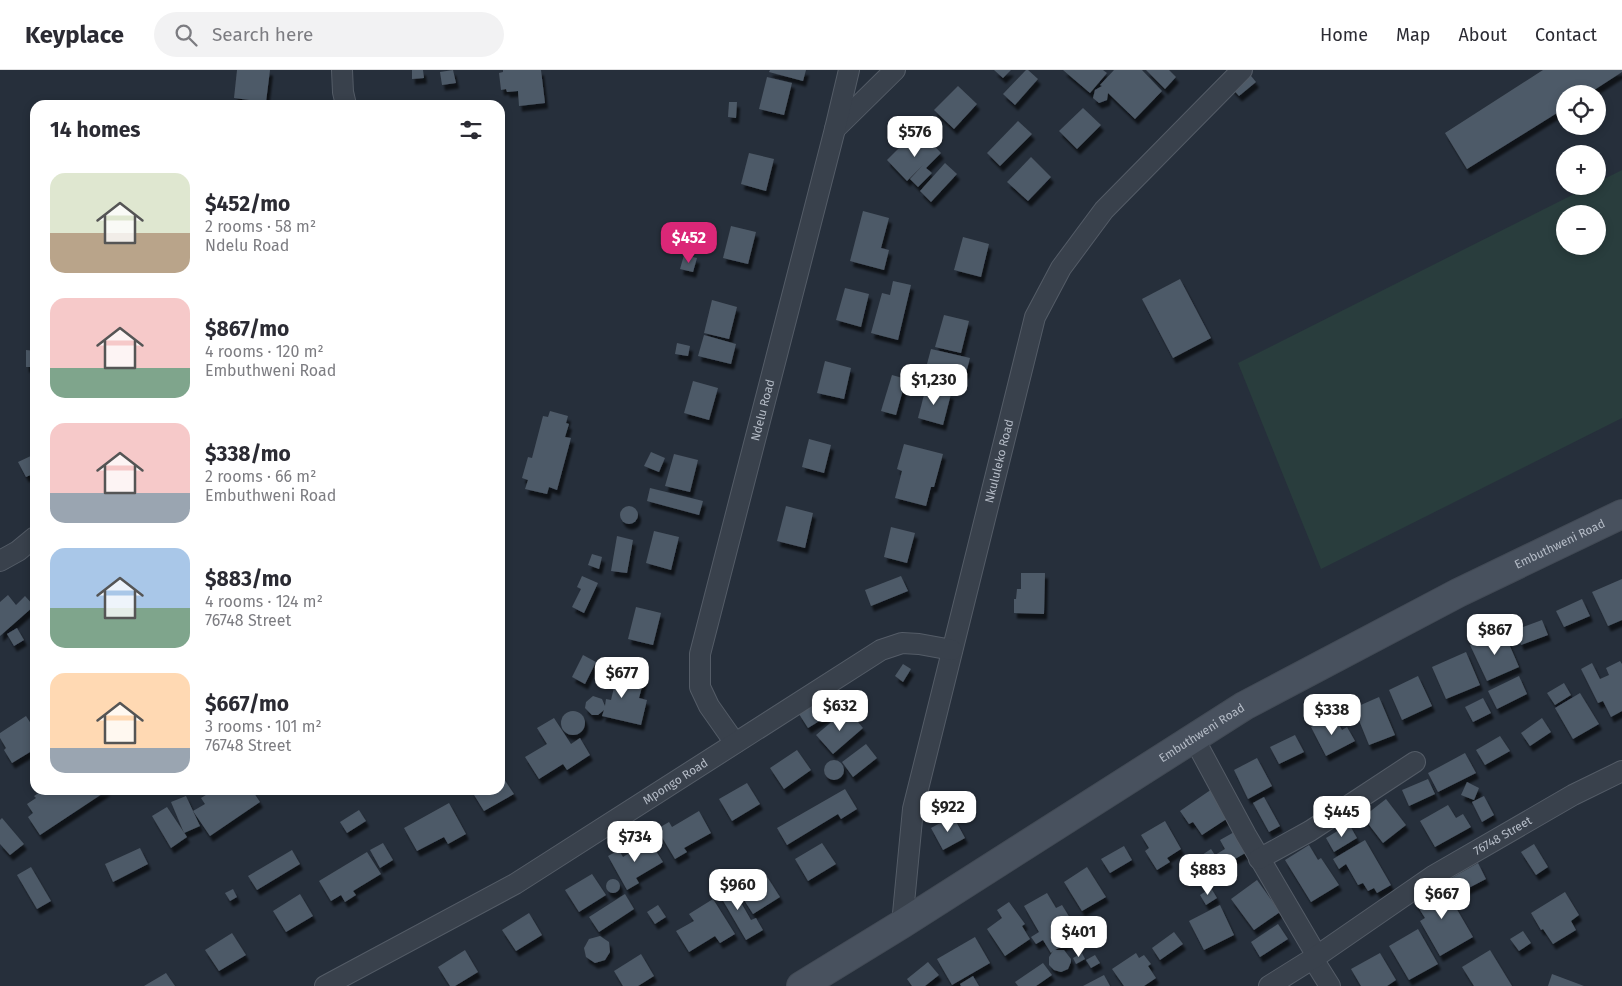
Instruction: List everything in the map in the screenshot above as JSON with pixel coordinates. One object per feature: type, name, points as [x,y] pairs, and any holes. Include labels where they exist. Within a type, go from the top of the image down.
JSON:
[{"type":"street","points":[[342,70],[342,92],[344,100]]},
{"type":"street","name":"Ndelu Road","points":[[735,743],[709,706],[700,687],[700,654],[849,70]]},
{"type":"street","points":[[835,128],[895,70]]},
{"type":"street","name":"Nkululeko Road","points":[[902,924],[913,809],[1035,317],[1061,268],[1104,210],[1242,70]]},
{"type":"street","name":"Embuthweni Road","points":[[801,986],[902,924],[1244,706],[1458,592],[1622,514]]},
{"type":"street","points":[[0,562],[30,541]]},
{"type":"street","name":"Mpongo Road","points":[[325,986],[515,884],[882,650],[902,643],[952,650]]},
{"type":"street","points":[[1196,737],[1198,746],[1330,986]]},
{"type":"street","points":[[1259,859],[1310,831],[1415,762]]},
{"type":"street","name":"76748 Street","points":[[1269,986],[1315,958],[1433,876],[1573,795],[1622,771]]},
{"type":"green space","points":[[1622,170],[1622,418],[1321,569],[1238,363],[1572,195],[1606,195],[1606,178]]},
{"type":"building","points":[[237,70],[270,70],[266,100],[234,98]]},
{"type":"building","points":[[412,70],[423,70],[424,78],[412,79]]},
{"type":"building","points":[[453,70],[456,83],[442,85],[440,72]]},
{"type":"building","points":[[503,70],[541,70],[545,103],[519,106],[518,91],[507,92],[506,89],[501,90],[499,73],[503,72]]},
{"type":"building","points":[[770,70],[806,70],[803,81],[769,72]]},
{"type":"building","points":[[994,70],[1011,70],[1003,78]]},
{"type":"building","points":[[1026,70],[1038,79],[1015,105],[1003,94]]},
{"type":"building","points":[[1063,70],[1103,70],[1107,73],[1090,93]]},
{"type":"building","points":[[1114,70],[1142,70],[1162,91],[1135,119],[1108,93],[1107,100],[1099,103],[1093,98],[1095,90],[1102,86],[1100,85]]},
{"type":"building","points":[[1146,70],[1169,70],[1176,77],[1165,89]]},
{"type":"building","points":[[1543,70],[1622,70],[1622,72],[1602,85],[1556,85],[1556,114],[1467,169],[1445,133]]},
{"type":"building","points":[[1247,71],[1256,82],[1239,96],[1230,86]]},
{"type":"building","points":[[767,77],[792,83],[784,115],[759,109]]},
{"type":"building","points":[[958,86],[977,104],[954,129],[934,110]]},
{"type":"building","points":[[729,102],[737,102],[736,118],[728,117]]},
{"type":"building","points":[[1083,108],[1101,125],[1077,149],[1059,131]]},
{"type":"building","points":[[909,119],[914,124],[911,132],[903,135],[898,129],[900,122]]},
{"type":"building","points":[[1018,121],[1032,134],[1000,166],[987,153]]},
{"type":"building","points":[[918,129],[941,153],[926,168],[932,173],[918,187],[910,179],[923,165],[907,181],[887,160]]},
{"type":"building","points":[[749,153],[774,159],[766,191],[741,184]]},
{"type":"building","points":[[1031,157],[1051,177],[1028,201],[1007,182]]},
{"type":"building","points":[[945,163],[957,174],[931,202],[920,191]]},
{"type":"building","points":[[863,211],[889,218],[881,248],[889,250],[884,270],[850,261]]},
{"type":"building","points":[[731,226],[756,232],[748,264],[723,258]]},
{"type":"building","points":[[963,237],[989,244],[981,277],[954,270]]},
{"type":"building","points":[[684,255],[697,258],[693,272],[680,269]]},
{"type":"building","points":[[1180,279],[1211,338],[1173,358],[1142,299]]},
{"type":"building","points":[[893,281],[911,285],[898,340],[871,333],[882,293],[890,295]]},
{"type":"building","points":[[845,288],[869,294],[861,327],[836,320]]},
{"type":"building","points":[[712,300],[737,307],[729,339],[704,333]]},
{"type":"building","points":[[944,315],[969,321],[961,353],[935,347]]},
{"type":"building","points":[[704,335],[736,344],[731,364],[698,356]]},
{"type":"building","points":[[677,343],[690,346],[688,356],[675,354]]},
{"type":"building","points":[[931,349],[970,358],[966,373],[927,364]]},
{"type":"building","points":[[26,350],[30,350],[30,367],[26,367]]},
{"type":"building","points":[[825,361],[851,368],[844,399],[817,393]]},
{"type":"building","points":[[892,375],[906,379],[896,415],[881,411]]},
{"type":"building","points":[[693,381],[718,388],[709,420],[684,413]]},
{"type":"building","points":[[926,387],[951,394],[943,425],[918,418]]},
{"type":"building","points":[[550,411],[568,416],[566,423],[569,424],[565,437],[571,438],[557,490],[549,487],[547,494],[525,489],[528,480],[522,478],[528,457],[532,458],[543,416],[548,417]]},
{"type":"building","points":[[809,439],[831,445],[824,473],[802,467]]},
{"type":"building","points":[[904,444],[943,454],[934,487],[931,487],[926,506],[895,498],[902,471],[897,469]]},
{"type":"building","points":[[651,452],[665,458],[659,472],[644,466]]},
{"type":"building","points":[[674,454],[698,460],[690,492],[665,486]]},
{"type":"building","points":[[30,456],[30,475],[26,477],[18,462]]},
{"type":"building","points":[[650,488],[703,501],[699,515],[647,501]]},
{"type":"building","points":[[629,506],[635,509],[638,515],[635,521],[629,524],[623,521],[620,515],[623,509]]},
{"type":"building","points":[[786,506],[813,513],[805,548],[777,541]]},
{"type":"building","points":[[891,527],[915,533],[907,563],[884,557]]},
{"type":"building","points":[[654,531],[679,537],[671,570],[646,563]]},
{"type":"building","points":[[617,536],[633,540],[627,573],[611,571]]},
{"type":"building","points":[[592,554],[602,557],[599,569],[588,565]]},
{"type":"building","points":[[1021,573],[1045,573],[1044,614],[1014,613],[1014,599],[1016,599],[1017,589],[1021,589]]},
{"type":"building","points":[[582,576],[598,583],[584,613],[572,607],[581,589],[577,587]]},
{"type":"building","points":[[901,576],[908,591],[871,606],[865,590]]},
{"type":"building","points":[[1622,579],[1622,620],[1608,626],[1592,592]]},
{"type":"building","points":[[8,595],[16,605],[25,596],[30,602],[30,610],[0,636],[0,602]]},
{"type":"building","points":[[1582,599],[1590,616],[1564,627],[1556,611]]},
{"type":"building","points":[[636,607],[661,613],[653,645],[628,639]]},
{"type":"building","points":[[1542,620],[1548,635],[1521,645],[1515,630]]},
{"type":"building","points":[[17,628],[24,640],[14,646],[7,634]]},
{"type":"building","points":[[1503,630],[1519,667],[1487,681],[1470,645]]},
{"type":"building","points":[[1466,652],[1480,685],[1446,699],[1432,667]]},
{"type":"building","points":[[583,655],[596,662],[585,684],[572,677]]},
{"type":"building","points":[[1620,661],[1622,664],[1622,711],[1611,717],[1603,701],[1598,703],[1581,669],[1592,663],[1600,679],[1609,675],[1606,668]]},
{"type":"building","points":[[903,664],[911,669],[903,682],[895,676]]},
{"type":"building","points":[[619,666],[632,669],[631,673],[645,676],[639,698],[647,700],[641,725],[602,716],[604,710],[598,715],[592,715],[585,708],[586,702],[593,696],[602,699],[605,706],[606,699],[611,700]]},
{"type":"building","points":[[1418,676],[1432,706],[1402,720],[1389,690]]},
{"type":"building","points":[[1519,676],[1527,694],[1497,709],[1488,691]]},
{"type":"building","points":[[1564,683],[1571,695],[1555,705],[1547,693]]},
{"type":"building","points":[[833,693],[842,707],[808,728],[799,714]]},
{"type":"building","points":[[1580,693],[1599,724],[1573,739],[1555,708]]},
{"type":"building","points":[[1379,697],[1395,735],[1369,745],[1354,708]]},
{"type":"building","points":[[1483,698],[1491,713],[1473,722],[1465,707]]},
{"type":"building","points":[[847,709],[863,728],[833,754],[816,735]]},
{"type":"building","points":[[573,711],[578,712],[584,718],[584,728],[578,734],[573,735],[568,734],[562,728],[561,723],[562,718],[568,712]]},
{"type":"building","points":[[1334,715],[1342,730],[1347,727],[1355,741],[1326,756],[1311,727]]},
{"type":"building","points":[[26,716],[30,722],[30,752],[12,763],[4,750],[6,748],[0,738],[0,733]]},
{"type":"building","points":[[554,718],[571,744],[580,738],[590,755],[567,770],[563,764],[539,779],[525,757],[547,744],[537,728]]},
{"type":"building","points":[[1542,718],[1551,732],[1530,746],[1521,733]]},
{"type":"building","points":[[1295,735],[1304,752],[1279,764],[1270,747]]},
{"type":"building","points":[[1500,736],[1510,751],[1485,765],[1476,750]]},
{"type":"building","points":[[866,744],[877,758],[853,777],[842,762]]},
{"type":"building","points":[[797,750],[811,770],[784,789],[770,768]]},
{"type":"building","points":[[1465,753],[1476,773],[1438,792],[1428,773]]},
{"type":"building","points":[[1257,758],[1272,786],[1248,799],[1234,770]]},
{"type":"building","points":[[834,760],[841,763],[844,770],[841,777],[834,780],[827,777],[824,770],[827,763]]},
{"type":"building","points":[[1428,779],[1435,794],[1409,806],[1402,790]]},
{"type":"building","points":[[505,780],[514,794],[484,811],[474,795],[505,795]]},
{"type":"building","points":[[1467,782],[1479,788],[1474,800],[1461,795]]},
{"type":"building","points":[[747,783],[760,804],[732,821],[719,799]]},
{"type":"building","points":[[845,789],[857,809],[841,819],[838,814],[787,845],[777,828]]},
{"type":"building","points":[[1212,789],[1231,816],[1202,835],[1193,822],[1189,824],[1180,811]]},
{"type":"building","points":[[100,795],[40,835],[28,817],[33,813],[27,804],[36,798],[34,796]]},
{"type":"building","points":[[206,795],[255,795],[260,802],[210,836],[193,811],[205,804],[201,798]]},
{"type":"building","points":[[186,796],[200,826],[184,833],[171,802]]},
{"type":"building","points":[[1484,796],[1494,815],[1482,822],[1472,802]]},
{"type":"building","points":[[1264,797],[1280,826],[1269,832],[1253,803]]},
{"type":"building","points":[[1386,799],[1406,825],[1383,843],[1363,817]]},
{"type":"building","points":[[449,803],[466,834],[448,844],[444,837],[417,851],[404,828]]},
{"type":"building","points":[[1448,805],[1456,818],[1463,814],[1471,827],[1435,847],[1420,821]]},
{"type":"building","points":[[167,807],[187,837],[171,848],[152,816]]},
{"type":"building","points":[[359,810],[366,821],[347,833],[340,822]]},
{"type":"building","points":[[699,811],[711,833],[684,848],[687,852],[675,859],[657,829],[669,822],[672,827]]},
{"type":"building","points":[[953,816],[965,838],[943,850],[931,828]]},
{"type":"building","points":[[2,818],[24,844],[10,855],[0,844],[0,820]]},
{"type":"building","points":[[1165,821],[1181,849],[1167,858],[1170,862],[1157,870],[1145,851],[1149,848],[1141,835]]},
{"type":"building","points":[[1349,824],[1357,838],[1334,852],[1326,838]]},
{"type":"building","points":[[1236,831],[1247,852],[1209,874],[1199,857],[1211,849],[1215,855],[1225,849],[1220,840]]},
{"type":"building","points":[[649,840],[663,862],[636,878],[639,883],[627,890],[608,856],[619,850],[623,857]]},
{"type":"building","points":[[1365,840],[1391,885],[1377,893],[1374,888],[1368,891],[1363,883],[1358,885],[1346,864],[1339,869],[1333,859]]},
{"type":"building","points":[[383,843],[393,860],[380,868],[370,850]]},
{"type":"building","points":[[822,843],[836,864],[808,881],[795,859]]},
{"type":"building","points":[[1534,844],[1548,867],[1536,875],[1521,852]]},
{"type":"building","points":[[1309,845],[1318,860],[1321,858],[1339,885],[1311,902],[1285,860]]},
{"type":"building","points":[[1124,846],[1132,860],[1110,873],[1101,859]]},
{"type":"building","points":[[140,848],[148,864],[113,882],[105,864]]},
{"type":"building","points":[[292,850],[300,864],[257,890],[248,876]]},
{"type":"building","points":[[367,852],[381,874],[353,891],[356,895],[345,902],[341,895],[331,901],[319,881]]},
{"type":"building","points":[[1478,863],[1486,879],[1457,894],[1448,880]]},
{"type":"building","points":[[31,867],[51,901],[37,909],[17,875]]},
{"type":"building","points":[[1087,867],[1106,897],[1082,911],[1064,882]]},
{"type":"building","points":[[592,874],[606,895],[579,912],[565,890]]},
{"type":"building","points":[[766,875],[780,897],[753,914],[739,892]]},
{"type":"building","points":[[610,879],[616,879],[620,886],[616,893],[610,893],[606,889],[606,883]]},
{"type":"building","points":[[728,880],[751,920],[756,918],[763,930],[746,940],[715,887]]},
{"type":"building","points":[[1257,880],[1280,912],[1254,930],[1231,899]]},
{"type":"building","points":[[1441,882],[1473,937],[1440,956],[1420,921],[1425,918],[1413,899]]},
{"type":"building","points":[[1211,888],[1217,898],[1206,905],[1200,895]]},
{"type":"building","points":[[233,889],[237,897],[230,901],[225,893]]},
{"type":"building","points":[[1565,892],[1579,915],[1571,921],[1576,930],[1553,944],[1543,929],[1541,930],[1531,913]]},
{"type":"building","points":[[1047,893],[1056,908],[1062,905],[1073,923],[1066,926],[1073,940],[1055,950],[1064,950],[1071,959],[1068,969],[1061,972],[1054,970],[1049,965],[1049,957],[1053,951],[1051,953],[1043,940],[1036,944],[1031,937],[1039,932],[1024,906]]},
{"type":"building","points":[[300,894],[313,916],[286,932],[273,911]]},
{"type":"building","points":[[625,894],[634,909],[599,932],[589,917]]},
{"type":"building","points":[[713,899],[735,934],[720,943],[715,936],[689,952],[676,931],[694,921],[689,914]]},
{"type":"building","points":[[1009,902],[1025,924],[1022,926],[1030,939],[1005,956],[987,929],[1002,918],[997,910]]},
{"type":"building","points":[[658,905],[666,917],[655,924],[647,912]]},
{"type":"building","points":[[1220,905],[1234,935],[1204,950],[1189,921]]},
{"type":"building","points":[[529,913],[542,935],[516,951],[502,930]]},
{"type":"building","points":[[1278,924],[1288,939],[1260,957],[1251,942]]},
{"type":"building","points":[[1418,929],[1438,964],[1409,980],[1389,946]]},
{"type":"building","points":[[1523,931],[1531,943],[1519,951],[1510,939]]},
{"type":"building","points":[[1174,932],[1183,944],[1160,960],[1152,948]]},
{"type":"building","points":[[232,933],[246,955],[219,971],[205,950]]},
{"type":"building","points":[[600,936],[609,942],[610,952],[605,960],[595,963],[586,957],[584,948],[589,939]]},
{"type":"building","points":[[975,937],[990,963],[952,985],[937,959]]},
{"type":"building","points":[[465,950],[478,972],[455,986],[450,986],[438,967]]},
{"type":"building","points":[[1490,950],[1512,986],[1474,986],[1462,967]]},
{"type":"building","points":[[1082,953],[1085,959],[1076,964],[1073,958]]},
{"type":"building","points":[[1136,953],[1139,958],[1144,955],[1151,964],[1148,966],[1156,978],[1144,986],[1124,986],[1112,969]]},
{"type":"building","points":[[1380,953],[1396,980],[1387,986],[1361,986],[1351,969]]},
{"type":"building","points":[[641,954],[654,976],[638,986],[623,986],[614,971]]},
{"type":"building","points":[[1095,955],[1100,963],[1091,968],[1086,960]]},
{"type":"building","points":[[928,962],[939,975],[925,986],[912,986],[907,979]]},
{"type":"building","points":[[1043,963],[1052,975],[1036,986],[1018,986],[1015,982]]},
{"type":"building","points":[[166,973],[175,986],[144,986]]},
{"type":"building","points":[[1552,974],[1584,986],[1548,986]]},
{"type":"building","points":[[1104,975],[1110,986],[1083,986]]},
{"type":"building","points":[[973,976],[979,986],[961,986],[960,984]]}]
